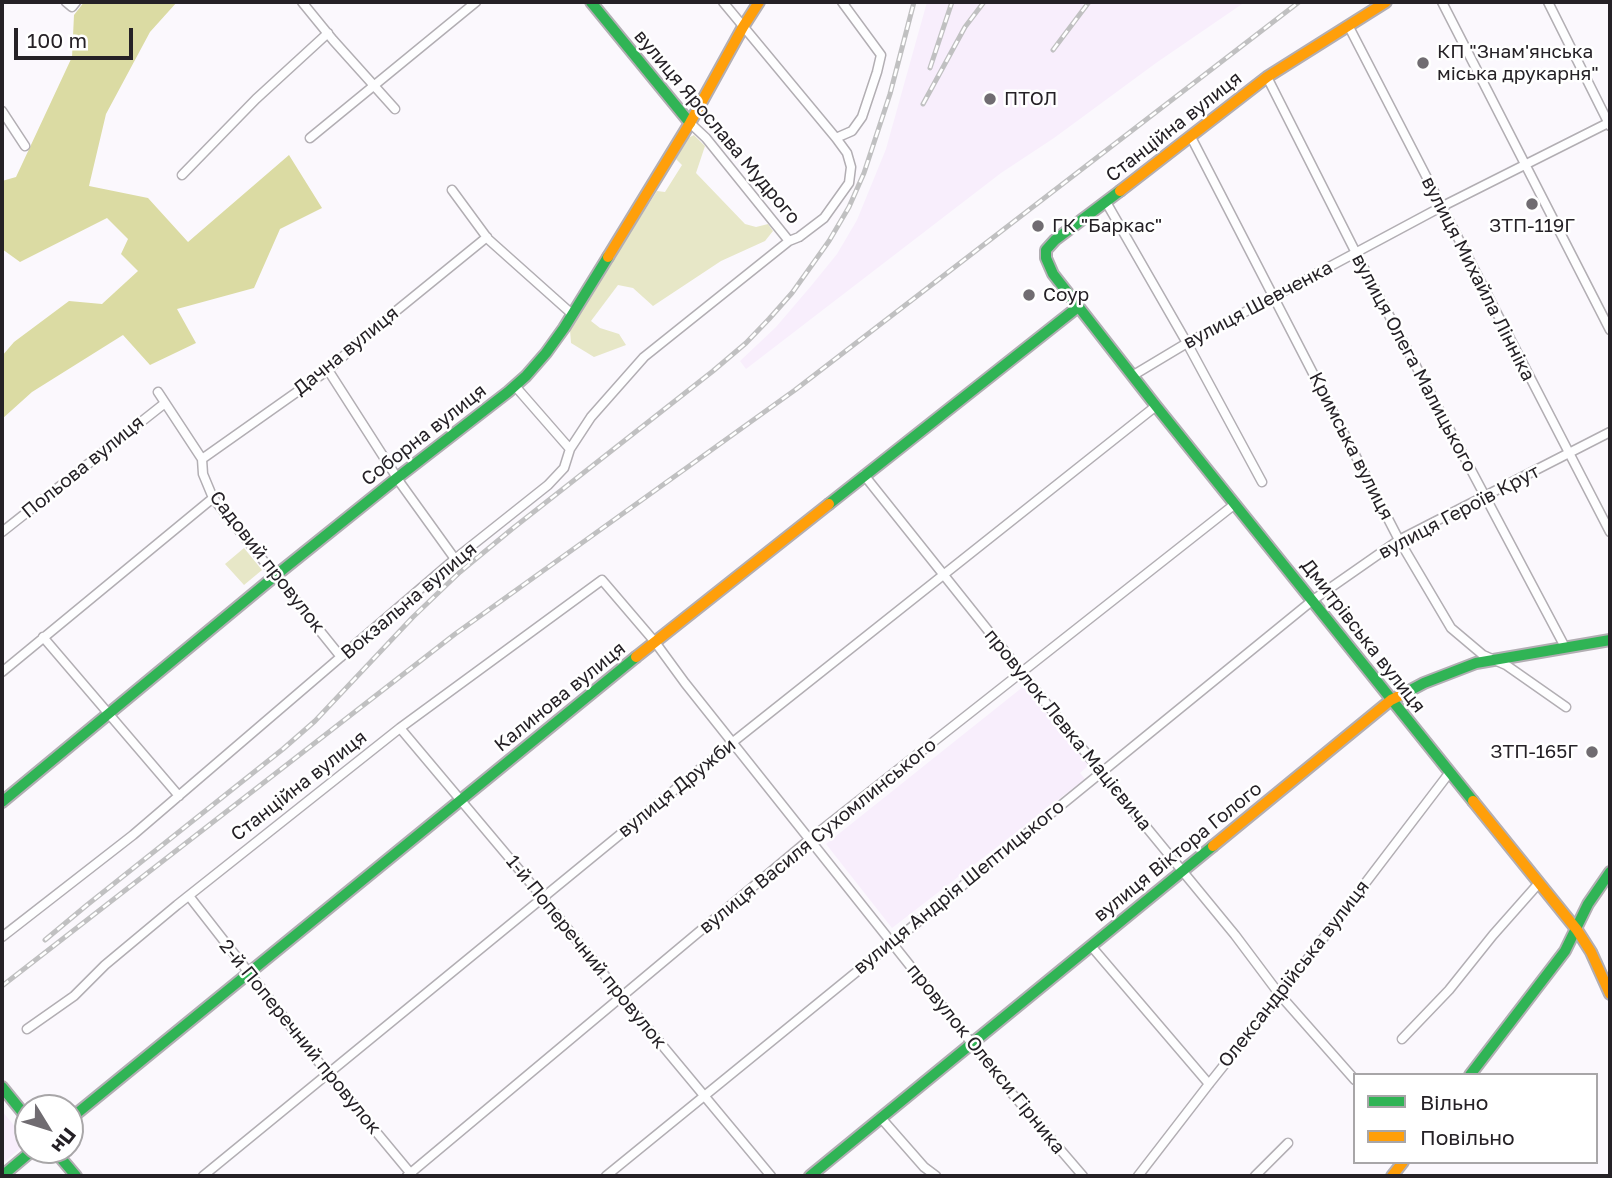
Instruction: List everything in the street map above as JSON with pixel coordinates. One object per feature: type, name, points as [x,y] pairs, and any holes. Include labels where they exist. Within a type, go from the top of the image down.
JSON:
[{"type":"street","points":[[302,2],[395,108]]},
{"type":"street","points":[[310,138],[474,2]]},
{"type":"street","name":"вулиця Ярослава Мудрого","points":[[591,2],[789,241]]},
{"type":"street","name":"Вокзальна вулиця","points":[[2,937],[133,835],[455,559],[548,485],[564,468],[570,449],[591,417],[644,358],[789,241],[799,237],[824,218],[849,183],[851,167],[848,153],[723,2]]},
{"type":"street","name":"Соборна вулиця","points":[[2,802],[275,576],[516,386],[546,353],[572,314],[690,123],[759,2]]},
{"type":"street","points":[[836,138],[852,131],[862,117],[881,55],[842,2]]},
{"type":"street","name":"Станційна вулиця","points":[[1078,307],[1048,266],[1046,250],[1055,240],[1266,77],[1386,2]]},
{"type":"street","points":[[1442,2],[1610,330]]},
{"type":"street","points":[[1548,2],[1610,124]]},
{"type":"street","name":"вулиця Михайла Лінніка","points":[[1348,25],[1610,532]]},
{"type":"street","points":[[182,175],[256,99],[328,33]]},
{"type":"street","name":"вулиця Олега Малицького","points":[[1266,77],[1565,648]]},
{"type":"street","points":[[2,111],[25,146]]},
{"type":"street","name":"вулиця Шевченка","points":[[1132,376],[1187,343],[1441,206],[1610,124]]},
{"type":"street","name":"Кримська вулиця","points":[[1191,137],[1399,540],[1451,628],[1483,655],[1506,665],[1566,707]]},
{"type":"street","points":[[452,190],[486,237],[572,314]]},
{"type":"street","points":[[1106,202],[1187,343],[1262,482]]},
{"type":"street","name":"Дачна вулиця","points":[[202,459],[328,370],[369,332],[486,237]]},
{"type":"street","name":"Дмитрівська вулиця","points":[[1078,307],[1577,930],[1591,952],[1610,994]]},
{"type":"street","name":"Калинова вулиця","points":[[84,1108],[654,642],[1078,307]]},
{"type":"street","points":[[328,370],[397,478],[455,559]]},
{"type":"street","points":[[516,386],[570,449]]},
{"type":"street","name":"Садовий провулок","points":[[158,392],[202,459],[204,474],[213,498],[341,657]]},
{"type":"street","name":"Польова вулиця","points":[[2,532],[165,402]]},
{"type":"street","name":"вулиця Дружби","points":[[203,1176],[733,742],[1156,406]]},
{"type":"street","name":"вулиця Героїв Крут","points":[[1313,600],[1399,540],[1610,432]]},
{"type":"street","name":"провулок Левка Мацієвича","points":[[864,475],[1235,935],[1280,995],[1353,1078]]},
{"type":"street","points":[[2,672],[213,498]]},
{"type":"street","name":"вулиця Василя Сухомлинського","points":[[410,1175],[810,839],[1235,504]]},
{"type":"street","name":"Станційна вулиця","points":[[27,1029],[74,996],[105,965],[189,896],[400,729],[602,580]]},
{"type":"street","name":"провулок Олекси Гірника","points":[[602,580],[654,642],[890,943],[1009,1090],[1083,1176]]},
{"type":"street","name":"вулиця Андрія Шептицького","points":[[606,1176],[1313,600]]},
{"type":"street","points":[[43,637],[179,796]]},
{"type":"street","name":"вулиця Віктора Голого","points":[[810,1176],[1391,700],[1441,676],[1493,659],[1610,640]]},
{"type":"street","name":"1-й Поперечний провулок","points":[[400,729],[543,898],[771,1176]]},
{"type":"street","name":"Олександрійська вулиця","points":[[1138,1176],[1450,772]]},
{"type":"street","points":[[1472,1073],[1565,950],[1577,930],[1581,916],[1610,872]]},
{"type":"street","points":[[1402,1040],[1449,990],[1500,926],[1539,883]]},
{"type":"street","name":"2-й Поперечний провулок","points":[[189,896],[410,1175]]},
{"type":"street","points":[[1091,946],[1209,1084]]},
{"type":"street","points":[[2,1087],[14,1102]]},
{"type":"street","points":[[881,1118],[924,1167],[936,1176]]},
{"type":"street","points":[[1255,1176],[1288,1143]]},
{"type":"street","points":[[2,1176],[16,1164]]},
{"type":"shaded area","points":[[927,2],[1245,2],[1001,173],[746,369],[740,361],[776,327],[811,286],[837,254],[857,220],[886,149]]},
{"type":"shaded area","points":[[1024,686],[1089,765],[1080,773],[1085,779],[892,928],[826,844]]},
{"type":"shaded area","points":[[2,1111],[14,1125],[14,1154],[2,1164]]},
{"type":"green space","points":[[84,2],[177,2],[150,32],[106,114],[89,186],[148,198],[188,242],[289,155],[322,208],[280,229],[254,288],[177,309],[196,343],[150,365],[123,335],[32,392],[2,419],[2,356],[14,342],[69,301],[102,304],[138,271],[121,254],[128,239],[107,218],[20,262],[2,249],[2,181],[16,177],[72,57],[74,15]]},
{"type":"green space","points":[[694,135],[705,146],[696,173],[745,224],[756,227],[768,224],[773,231],[765,241],[721,261],[653,306],[633,288],[618,285],[591,321],[600,328],[619,334],[626,345],[594,357],[571,343],[570,330],[657,191],[665,192],[682,165],[676,159],[688,138]]},
{"type":"green space","points":[[244,548],[262,570],[244,585],[225,564]]},
{"type":"railway","points":[[45,940],[283,749],[315,721],[413,617],[460,572],[713,371],[769,319],[792,293],[829,241],[849,207],[864,173],[890,94],[914,2]]},
{"type":"railway","points":[[930,68],[952,2]]},
{"type":"railway","points":[[923,104],[965,27],[984,2]]},
{"type":"railway","points":[[1053,50],[1089,2]]},
{"type":"railway","points":[[2,986],[455,634],[795,390],[1299,2]]},
{"type":"traffic: fast","points":[[591,2],[690,123]]},
{"type":"traffic: fast","points":[[1120,191],[1055,240],[1046,250],[1046,258],[1053,274],[1473,801]]},
{"type":"traffic: fast","points":[[2,802],[275,576],[526,376],[564,328],[608,257]]},
{"type":"traffic: fast","points":[[829,504],[1078,307]]},
{"type":"traffic: fast","points":[[1407,692],[1476,663],[1610,640]]},
{"type":"traffic: fast","points":[[84,1108],[636,657]]},
{"type":"traffic: fast","points":[[810,1176],[1213,846]]},
{"type":"traffic: fast","points":[[1472,1073],[1565,951],[1588,904],[1610,872]]},
{"type":"traffic: fast","points":[[2,1087],[14,1102]]},
{"type":"traffic: fast","points":[[2,1176],[16,1164]]},
{"type":"traffic: fast","points":[[66,1164],[76,1176]]},
{"type":"traffic: slow","points":[[608,257],[690,123],[759,2]]},
{"type":"traffic: slow","points":[[1120,191],[1267,77],[1386,2]]},
{"type":"traffic: slow","points":[[636,657],[829,504]]},
{"type":"traffic: slow","points":[[1213,846],[1391,700],[1407,692]]},
{"type":"traffic: slow","points":[[1473,801],[1577,930],[1591,952],[1610,994]]},
{"type":"traffic: slow","points":[[1392,1176],[1401,1164]]},
{"type":"place","name":"КП \"Знам'янська міська друкарня\"","points":[[1423,63]]},
{"type":"place","name":"ПТОЛ","points":[[990,99]]},
{"type":"place","name":"ЗТП-119Г","points":[[1532,204]]},
{"type":"place","name":"ГК \"Баркас\"","points":[[1038,226]]},
{"type":"place","name":"Соур","points":[[1029,295]]},
{"type":"place","name":"ЗТП-165Г","points":[[1592,752]]}]
